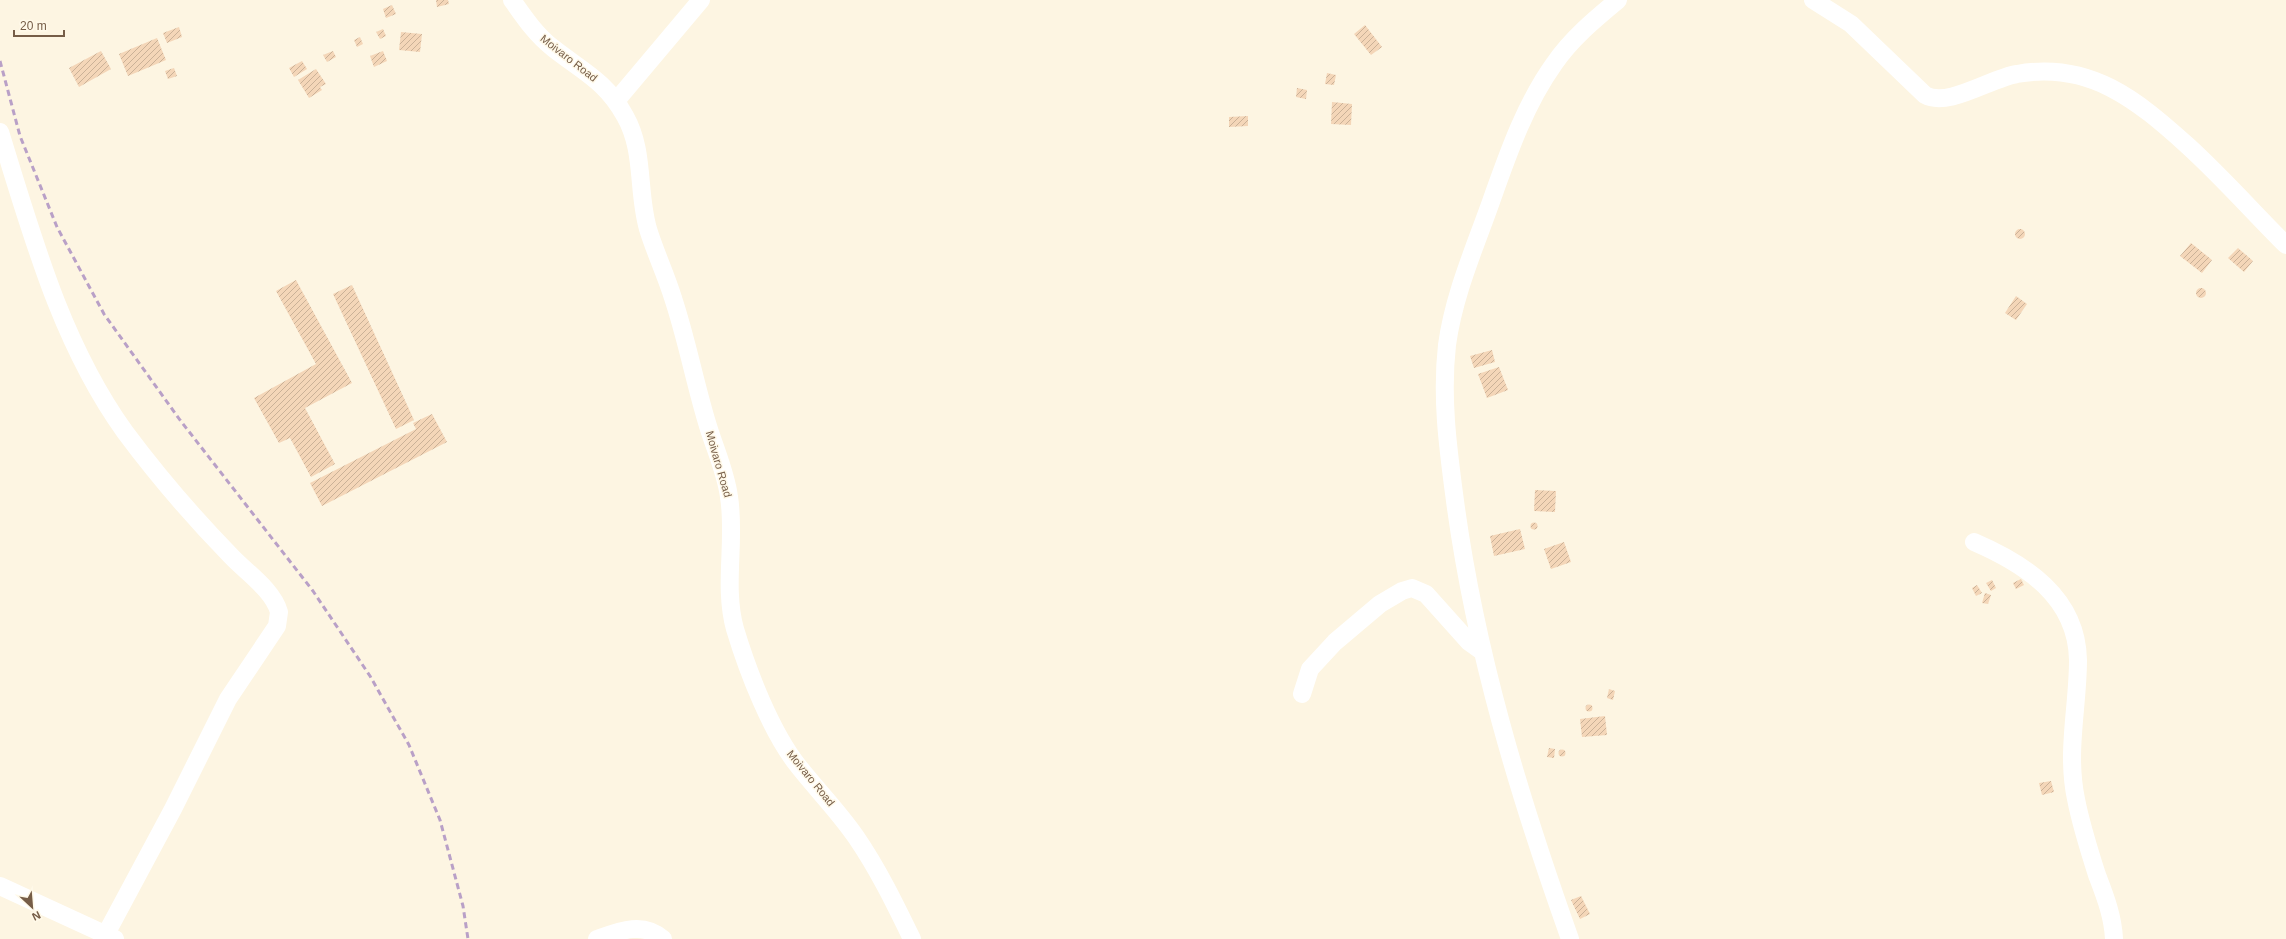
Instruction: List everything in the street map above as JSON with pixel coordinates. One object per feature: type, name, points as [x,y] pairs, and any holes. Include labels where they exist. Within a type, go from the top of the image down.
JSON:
[{"type":"street","name":"Moivaro Road","points":[[512,0],[541,37],[553,49],[595,78],[616,101],[628,121],[637,142],[644,213],[674,300],[701,402],[728,490],[731,515],[731,589],[734,626],[754,682],[783,742],[799,766],[843,819],[867,853],[912,939]]},
{"type":"street","points":[[616,101],[701,0]]},
{"type":"street","points":[[1570,939],[1530,827],[1483,652],[1462,556],[1444,418],[1444,376],[1454,306],[1510,149],[1531,104],[1554,63],[1583,29],[1618,0]]},
{"type":"street","points":[[1813,0],[1851,24],[1925,95],[1935,100],[1969,91],[2008,76],[2034,72],[2079,76],[2112,88],[2151,112],[2218,174],[2286,245]]},
{"type":"street","points":[[0,132],[51,289],[76,349],[100,395],[156,472],[230,556],[268,593],[280,612],[277,626],[228,699],[110,937],[0,886]]},
{"type":"street","points":[[1974,542],[2010,559],[2040,580],[2060,602],[2069,618],[2078,659],[2071,745],[2073,779],[2084,832],[2110,911],[2114,939]]},
{"type":"street","points":[[1302,694],[1310,669],[1335,642],[1380,604],[1402,591],[1412,588],[1426,594],[1469,642],[1483,652]]},
{"type":"street","points":[[597,939],[631,928],[650,931],[663,939]]},
{"type":"building","points":[[436,0],[448,0],[449,4],[437,7]]},
{"type":"building","points":[[392,5],[396,14],[386,18],[383,9]]},
{"type":"building","points":[[1365,25],[1382,47],[1371,55],[1354,34]]},
{"type":"building","points":[[179,27],[182,37],[167,43],[163,33]]},
{"type":"building","points":[[383,29],[386,36],[380,39],[376,32]]},
{"type":"building","points":[[401,32],[422,34],[420,52],[399,50]]},
{"type":"building","points":[[360,37],[363,44],[357,47],[354,40]]},
{"type":"building","points":[[157,38],[166,60],[128,76],[119,54]]},
{"type":"building","points":[[101,51],[111,69],[79,87],[69,68]]},
{"type":"building","points":[[333,51],[336,57],[327,62],[323,55]]},
{"type":"building","points":[[383,51],[387,61],[374,67],[370,56]]},
{"type":"building","points":[[302,61],[307,69],[294,77],[289,68]]},
{"type":"building","points":[[174,68],[177,76],[168,79],[165,71]]},
{"type":"building","points":[[316,69],[326,84],[320,87],[322,90],[309,98],[298,80]]},
{"type":"building","points":[[1327,73],[1336,75],[1334,85],[1325,84]]},
{"type":"building","points":[[1297,88],[1307,90],[1306,99],[1296,97]]},
{"type":"building","points":[[1332,102],[1352,104],[1351,125],[1331,124]]},
{"type":"building","points":[[1248,116],[1248,126],[1229,127],[1229,117]]},
{"type":"building","points":[[2020,229],[2025,234],[2020,239],[2015,234]]},
{"type":"building","points":[[2191,243],[2212,260],[2202,273],[2180,256]]},
{"type":"building","points":[[2238,248],[2253,261],[2244,272],[2228,258]]},
{"type":"building","points":[[296,280],[352,383],[305,408],[335,464],[311,477],[290,438],[279,443],[254,398],[316,364],[276,291]]},
{"type":"building","points":[[352,285],[414,420],[396,429],[333,294]]},
{"type":"building","points":[[2201,288],[2206,293],[2201,298],[2196,293]]},
{"type":"building","points":[[2016,296],[2027,304],[2016,320],[2005,313]]},
{"type":"building","points":[[1492,350],[1495,362],[1474,368],[1470,356]]},
{"type":"building","points":[[1499,367],[1508,390],[1487,398],[1478,374]]},
{"type":"building","points":[[432,414],[447,442],[322,506],[310,483],[416,429],[413,423]]},
{"type":"building","points":[[1535,490],[1556,491],[1555,512],[1534,511]]},
{"type":"building","points":[[1534,522],[1537,523],[1537,529],[1534,530],[1531,529],[1530,526],[1531,523]]},
{"type":"building","points":[[1520,529],[1525,549],[1494,556],[1490,536]]},
{"type":"building","points":[[1564,542],[1571,562],[1551,569],[1544,549]]},
{"type":"building","points":[[2021,579],[2024,585],[2016,589],[2013,583]]},
{"type":"building","points":[[1992,580],[1996,588],[1991,591],[1986,583]]},
{"type":"building","points":[[1977,585],[1982,593],[1976,596],[1972,588]]},
{"type":"building","points":[[1985,593],[1991,595],[1988,604],[1982,603]]},
{"type":"building","points":[[1609,689],[1615,691],[1613,700],[1607,698]]},
{"type":"building","points":[[1589,704],[1592,705],[1592,711],[1589,712],[1586,711],[1585,708],[1586,705]]},
{"type":"building","points":[[1605,716],[1607,735],[1582,737],[1580,719]]},
{"type":"building","points":[[1549,748],[1555,749],[1554,758],[1547,757]]},
{"type":"building","points":[[1562,749],[1565,750],[1565,756],[1562,757],[1559,756],[1558,753],[1559,750]]},
{"type":"building","points":[[2051,781],[2054,792],[2042,795],[2039,783]]},
{"type":"building","points":[[1581,896],[1590,914],[1580,919],[1571,900]]},
{"type":"railway","points":[[0,61],[20,136],[57,227],[104,314],[180,420],[313,591],[370,676],[409,745],[440,820],[463,906],[468,939]]}]
